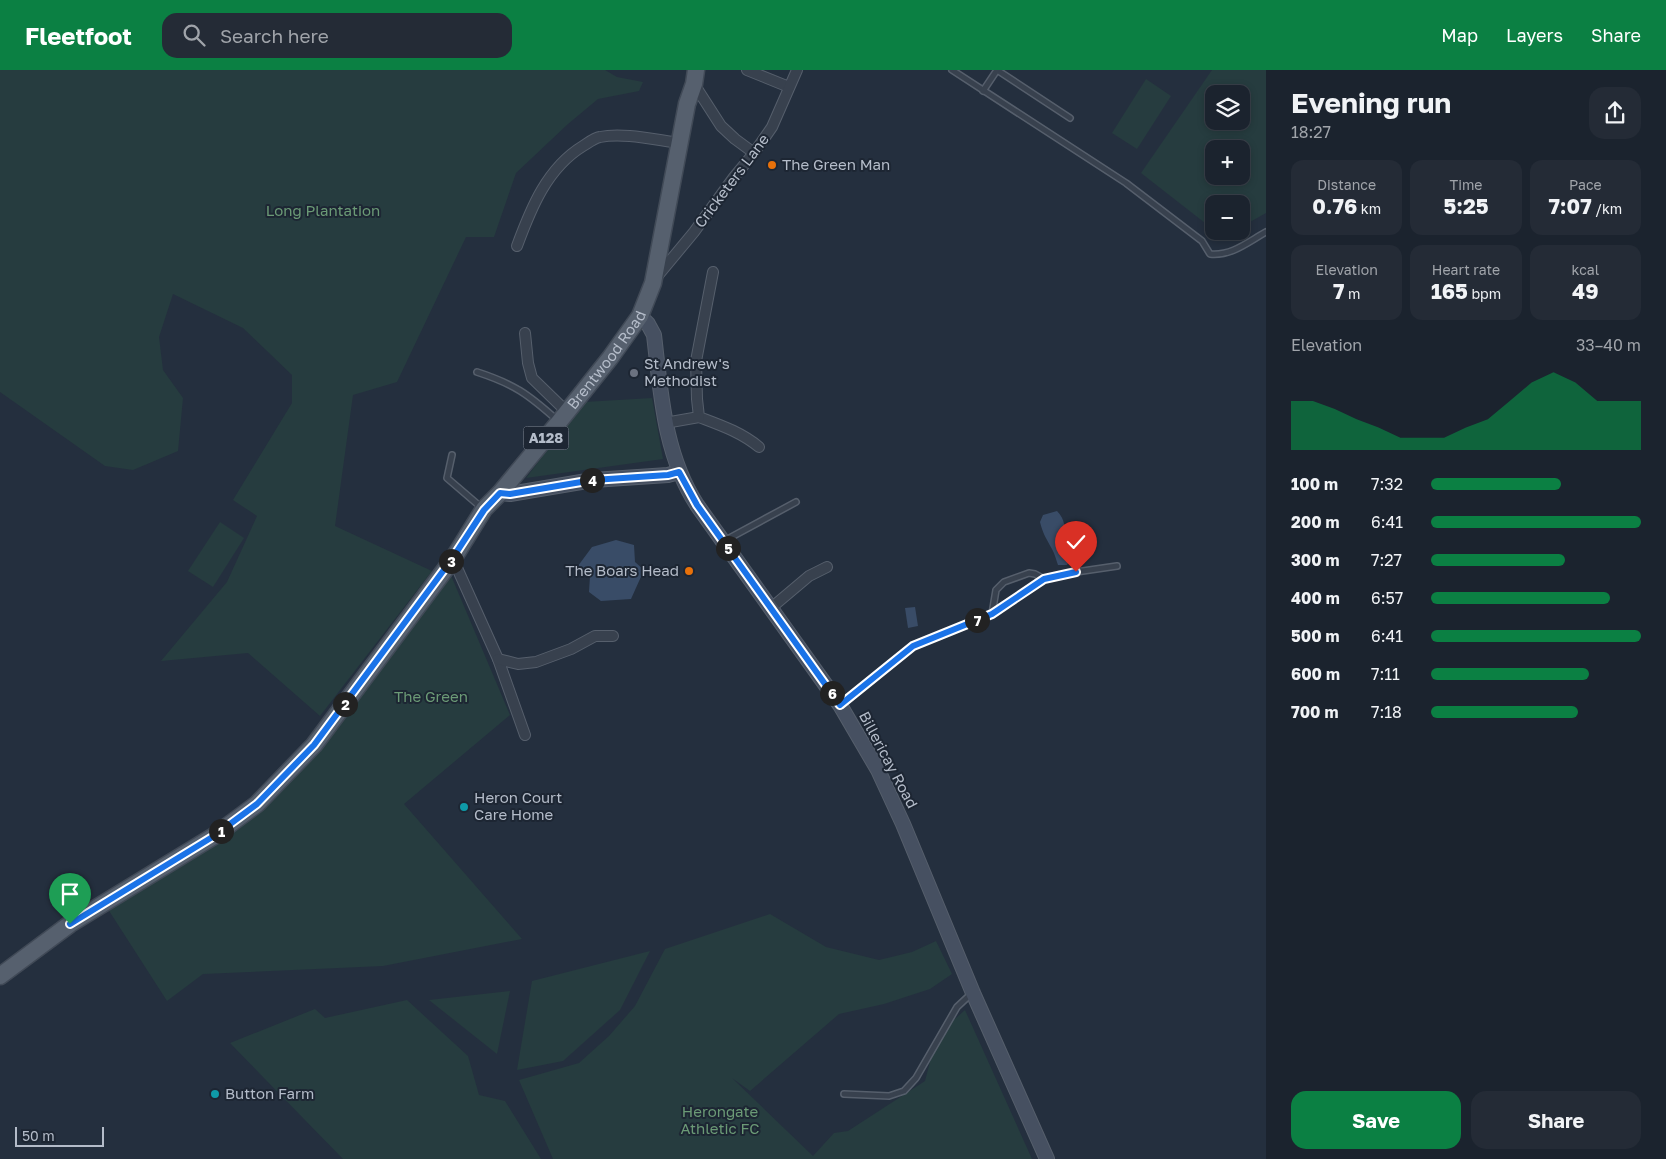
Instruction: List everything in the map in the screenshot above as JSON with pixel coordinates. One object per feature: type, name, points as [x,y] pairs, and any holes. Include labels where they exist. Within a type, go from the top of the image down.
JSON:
[{"type":"main road","name":"Brentwood Road","points":[[0,976],[70,924],[214,836],[257,804],[314,745],[452,559],[484,510],[563,417],[610,358],[640,316],[653,283],[687,104],[695,77]]},
{"type":"street","points":[[747,70],[789,87]]},
{"type":"street","name":"Cricketers Lane","points":[[653,283],[772,127],[796,70]]},
{"type":"street","points":[[695,77],[721,126],[754,153]]},
{"type":"street","points":[[517,246],[532,207],[545,185],[571,153],[585,144],[599,137],[620,136],[680,143]]},
{"type":"street","points":[[699,417],[696,399],[696,361],[713,272]]},
{"type":"street","name":"Billericay Road","points":[[640,316],[648,324],[654,335],[665,423],[679,472],[688,491],[840,705],[878,770],[903,824],[973,993],[1047,1159]]},
{"type":"street","points":[[525,333],[528,363],[532,378],[563,417]]},
{"type":"street","points":[[665,423],[699,417],[749,438],[759,447]]},
{"type":"street","points":[[500,493],[510,494],[593,480],[668,475],[679,472]]},
{"type":"street","points":[[452,559],[498,659],[525,735]]},
{"type":"street","points":[[771,608],[809,576],[827,568]]},
{"type":"street","points":[[498,659],[518,664],[536,662],[571,649],[595,636],[614,636]]},
{"type":"lane","points":[[952,70],[1126,183],[1202,241],[1210,254],[1220,255],[1233,252],[1266,232]]},
{"type":"lane","points":[[983,91],[997,70],[1070,118]]},
{"type":"lane","points":[[477,372],[513,385],[563,417]]},
{"type":"lane","points":[[452,455],[447,478],[484,510]]},
{"type":"lane","points":[[724,541],[796,502]]},
{"type":"lane","points":[[840,705],[913,646],[992,614],[1044,579],[1116,566]]},
{"type":"lane","points":[[992,614],[996,590],[1004,582],[1029,573],[1044,579]]},
{"type":"lane","points":[[844,1094],[889,1096],[904,1091],[916,1078],[957,1007],[973,993]]},
{"type":"green space","name":"Long Plantation","points":[[0,70],[605,70],[617,77],[643,82],[639,91],[598,99],[568,124],[516,173],[494,237],[466,237],[397,382],[353,395],[335,526],[432,571],[320,716],[248,653],[161,661],[227,582],[257,516],[233,500],[292,403],[292,375],[243,328],[173,294],[159,337],[163,370],[183,398],[178,451],[133,470],[105,466],[0,392]]},
{"type":"green space","points":[[1212,70],[1266,70],[1266,213],[1250,222],[1250,195],[1205,195],[1205,223],[1141,173]]},
{"type":"green space","points":[[1146,79],[1171,96],[1137,149],[1112,133]]},
{"type":"green space","points":[[652,398],[663,459],[526,478],[584,402]]},
{"type":"green space","points":[[220,522],[244,538],[213,587],[188,571]]},
{"type":"green space","name":"The Green","points":[[447,566],[510,715],[404,804],[522,939],[383,966],[203,974],[167,1001],[104,903],[257,804]]},
{"type":"green space","name":"Herongate Athletic FC","points":[[770,914],[826,947],[879,960],[912,952],[936,941],[952,974],[930,989],[884,1004],[839,1014],[750,1091],[732,1078],[813,1156],[834,1133],[848,1131],[925,1081],[931,1058],[946,1027],[965,1010],[1032,1159],[553,1159],[519,1080],[579,1063],[609,1036],[635,1006],[665,949]]},
{"type":"green space","points":[[650,951],[620,1010],[563,1061],[517,1070],[532,981]]},
{"type":"green space","points":[[510,991],[497,1054],[429,1000]]},
{"type":"green space","points":[[407,1000],[468,1056],[479,1095],[505,1101],[541,1159],[343,1159],[230,1043],[315,1009],[325,1018]]},
{"type":"water","points":[[1057,511],[1062,517],[1064,524],[1064,549],[1069,561],[1067,565],[1058,565],[1040,522],[1043,515]]},
{"type":"water","points":[[616,540],[634,545],[635,562],[644,570],[631,599],[601,601],[589,592],[590,576],[575,570],[592,547]]},
{"type":"water","points":[[915,607],[918,626],[908,628],[905,608]]},
{"type":"place","name":"The Green Man","points":[[772,165]]},
{"type":"place","name":"St Andrew's Methodist","points":[[634,373]]},
{"type":"place","name":"The Boars Head","points":[[689,571]]},
{"type":"place","name":"Heron Court Care Home","points":[[464,807]]},
{"type":"place","name":"Button Farm","points":[[215,1094]]},
{"type":"route","points":[[70,924],[214,836],[257,804],[314,745],[447,566],[484,510],[500,493],[510,494],[548,486],[593,480],[668,475],[679,472],[697,505],[840,705],[913,646],[992,614],[1044,579],[1076,572]]}]
